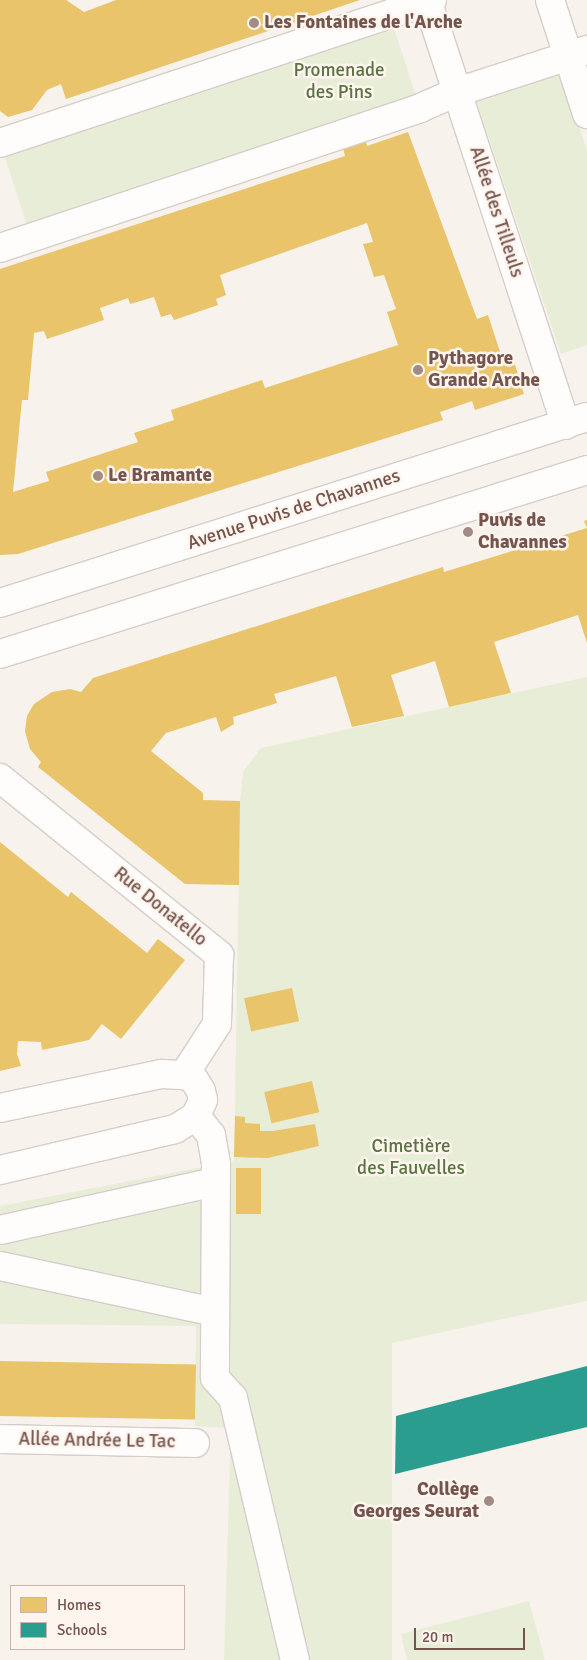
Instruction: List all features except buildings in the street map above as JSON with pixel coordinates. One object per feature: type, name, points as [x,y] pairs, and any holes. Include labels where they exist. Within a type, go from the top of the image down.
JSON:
[{"type":"street","points":[[0,143],[428,0]]},
{"type":"street","name":"Allée des Tilleuls","points":[[428,0],[457,92],[576,421]]},
{"type":"street","points":[[550,0],[577,53],[587,114]]},
{"type":"street","points":[[0,248],[420,108],[457,92],[577,53]]},
{"type":"street","name":"Avenue Puvis de Chavannes","points":[[0,603],[576,421]]},
{"type":"street","points":[[0,654],[587,470]]},
{"type":"street","name":"Rue Donatello","points":[[0,778],[219,955],[217,1024],[184,1075]]},
{"type":"street","points":[[0,1108],[162,1074],[184,1075],[193,1078],[201,1091],[203,1100],[196,1116],[175,1129],[0,1170]]},
{"type":"street","points":[[196,1116],[211,1134],[216,1164],[215,1378],[233,1398],[294,1660]]},
{"type":"street","points":[[0,1230],[215,1182]]},
{"type":"street","points":[[0,1266],[215,1312]]},
{"type":"street","name":"Allée Andrée Le Tac","points":[[0,1439],[195,1443]]},
{"type":"green space","name":"Promenade des Pins","points":[[389,13],[420,108],[30,235],[0,139]]},
{"type":"green space","points":[[561,73],[587,150],[587,345],[561,354],[476,100]]},
{"type":"green space","name":"Cimetière des Fauvelles","points":[[587,677],[587,1301],[392,1343],[392,1660],[224,1660],[231,1428],[195,1426],[196,1326],[0,1324],[0,1206],[234,1161],[240,801],[243,772],[261,748]]},
{"type":"green space","points":[[529,1601],[545,1660],[407,1660],[401,1634]]},
{"type":"place","name":"Les Fontaines de l'Arche","points":[[254,23]]},
{"type":"place","name":"Pythagore Grande Arche","points":[[418,370]]},
{"type":"place","name":"Le Bramante","points":[[98,476]]},
{"type":"place","name":"Puvis de Chavannes","points":[[468,532]]},
{"type":"place","name":"Collège Georges Seurat","points":[[489,1501]]}]
